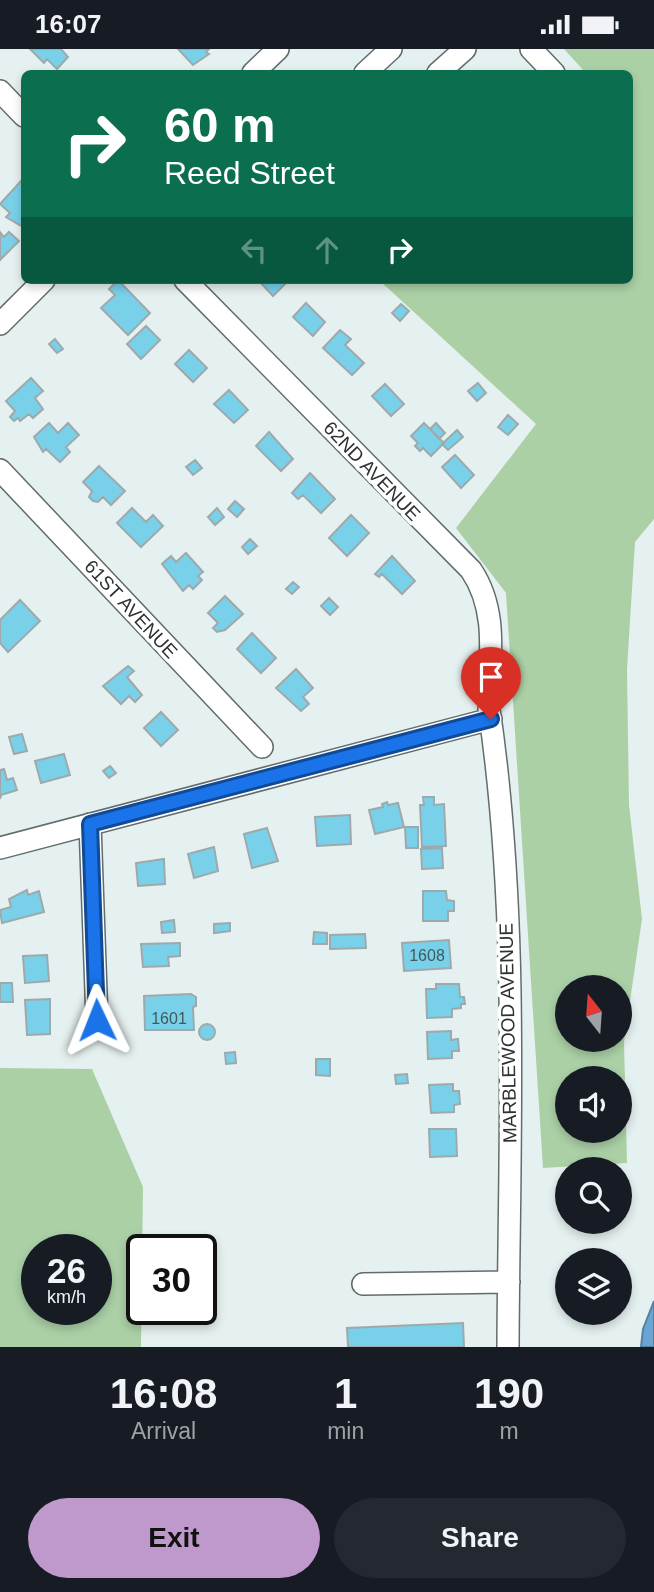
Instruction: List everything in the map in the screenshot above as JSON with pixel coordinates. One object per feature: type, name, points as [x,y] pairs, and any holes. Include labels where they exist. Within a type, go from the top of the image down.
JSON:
[{"type":"street","points":[[256,70],[278,49]]},
{"type":"street","points":[[368,70],[391,49]]},
{"type":"street","points":[[441,70],[465,49]]},
{"type":"street","points":[[531,49],[551,70]]},
{"type":"street","points":[[0,90],[21,113]]},
{"type":"street","points":[[0,324],[40,284]]},
{"type":"street","name":"62ND AVENUE","points":[[189,284],[471,570],[483,593],[490,620],[490,707]]},
{"type":"street","name":"61ST AVENUE","points":[[0,470],[262,747]]},
{"type":"street","points":[[0,848],[490,707]]},
{"type":"street","name":"MARBLEWOOD AVENUE","points":[[490,707],[499,793],[511,1026],[508,1347]]},
{"type":"street","points":[[90,824],[97,1020]]},
{"type":"street","points":[[363,1284],[509,1282]]},
{"type":"green space","points":[[564,49],[654,49],[654,519],[635,542],[627,669],[629,805],[642,919],[632,987],[632,975],[555,975],[555,1052],[624,1052],[625,1066],[555,1066],[555,1143],[627,1143],[627,1157],[555,1157],[555,1167],[543,1168],[506,593],[456,528],[536,424],[383,284],[633,284],[633,70],[583,70]]},
{"type":"green space","points":[[0,1068],[92,1069],[143,1187],[142,1234],[126,1234],[126,1325],[141,1325],[141,1347],[0,1347]]},
{"type":"water","points":[[654,1301],[654,1347],[641,1347],[643,1329]]},
{"type":"building","points":[[30,49],[61,49],[68,57],[57,69],[47,59],[44,63]]},
{"type":"building","points":[[178,49],[209,49],[206,52],[209,54],[193,65]]},
{"type":"building","points":[[21,181],[21,226],[6,217],[10,213],[0,204]]},
{"type":"building","points":[[0,232],[4,237],[9,232],[19,241],[0,260]]},
{"type":"building","points":[[114,284],[122,284],[150,313],[128,335],[101,308],[115,295],[109,289]]},
{"type":"building","points":[[262,284],[285,284],[273,296]]},
{"type":"building","points":[[306,303],[325,322],[313,336],[293,317]]},
{"type":"building","points":[[401,304],[409,311],[400,321],[392,313]]},
{"type":"building","points":[[146,326],[160,340],[141,359],[127,344]]},
{"type":"building","points":[[340,330],[351,339],[345,345],[364,363],[352,375],[323,348]]},
{"type":"building","points":[[55,339],[63,349],[57,353],[49,344]]},
{"type":"building","points":[[189,350],[207,368],[193,382],[175,364]]},
{"type":"building","points":[[31,378],[43,391],[35,398],[43,409],[33,418],[29,414],[20,421],[18,418],[14,421],[10,417],[15,411],[6,401]]},
{"type":"building","points":[[478,383],[486,393],[477,401],[468,391]]},
{"type":"building","points":[[385,384],[404,404],[391,416],[372,396]]},
{"type":"building","points":[[229,390],[248,410],[234,423],[214,404]]},
{"type":"building","points":[[508,415],[518,424],[508,435],[498,427]]},
{"type":"building","points":[[49,423],[58,433],[68,423],[79,435],[66,447],[70,452],[60,462],[46,449],[43,452],[34,437]]},
{"type":"building","points":[[424,423],[444,443],[431,456],[423,448],[420,451],[415,446],[418,443],[411,436]]},
{"type":"building","points":[[436,423],[445,433],[439,439],[430,429]]},
{"type":"building","points":[[457,430],[463,437],[448,450],[442,444]]},
{"type":"building","points":[[269,432],[293,459],[281,471],[256,446]]},
{"type":"building","points":[[455,455],[474,475],[461,488],[442,467]]},
{"type":"building","points":[[195,460],[202,468],[193,475],[186,467]]},
{"type":"building","points":[[99,466],[125,491],[111,505],[103,497],[98,502],[93,501],[89,497],[92,491],[83,482]]},
{"type":"building","points":[[310,473],[335,499],[321,513],[303,495],[298,499],[292,493]]},
{"type":"building","points":[[235,501],[244,509],[237,517],[228,509]]},
{"type":"building","points":[[132,508],[146,522],[153,515],[163,526],[141,547],[117,523]]},
{"type":"building","points":[[217,508],[224,517],[215,525],[208,517]]},
{"type":"building","points":[[351,515],[369,533],[347,556],[329,538]]},
{"type":"building","points":[[250,539],[257,546],[248,554],[242,547]]},
{"type":"building","points":[[186,553],[203,572],[198,576],[202,580],[193,589],[189,585],[183,591],[162,564],[171,556],[176,562]]},
{"type":"building","points":[[392,556],[415,581],[402,594],[382,574],[379,577],[375,574]]},
{"type":"building","points":[[293,582],[299,587],[292,594],[286,589]]},
{"type":"building","points":[[225,596],[243,614],[225,630],[217,632],[213,628],[218,623],[208,613]]},
{"type":"building","points":[[329,598],[338,607],[330,615],[321,606]]},
{"type":"building","points":[[20,600],[40,621],[8,652],[0,643],[0,620]]},
{"type":"building","points":[[252,633],[276,658],[261,673],[237,649]]},
{"type":"building","points":[[128,666],[134,671],[127,677],[142,695],[135,702],[129,696],[121,704],[103,686]]},
{"type":"building","points":[[296,669],[313,688],[303,697],[309,704],[301,711],[276,688]]},
{"type":"building","points":[[161,712],[178,730],[161,746],[144,728]]},
{"type":"building","points":[[22,734],[27,751],[14,754],[9,737]]},
{"type":"building","points":[[64,754],[70,775],[41,783],[35,761]]},
{"type":"building","points":[[110,766],[116,773],[109,778],[103,771]]},
{"type":"building","points":[[4,769],[7,780],[13,778],[17,790],[1,795],[0,799],[0,770]]},
{"type":"building","points":[[423,797],[434,797],[434,805],[444,804],[446,846],[422,847],[420,805],[424,805]]},
{"type":"building","points":[[387,802],[388,805],[398,803],[404,827],[375,834],[369,810],[383,807],[382,804]]},
{"type":"building","points":[[350,815],[351,844],[317,846],[315,817]]},
{"type":"building","points":[[405,827],[418,827],[418,848],[406,848]]},
{"type":"building","points":[[267,828],[278,861],[252,868],[244,834]]},
{"type":"building","points":[[214,847],[218,871],[194,878],[188,854]]},
{"type":"building","points":[[442,848],[443,868],[422,869],[421,849]]},
{"type":"building","points":[[164,859],[165,884],[138,886],[136,863]]},
{"type":"building","points":[[27,890],[28,895],[39,891],[44,912],[2,923],[0,910],[11,907],[9,899]]},
{"type":"building","points":[[423,891],[446,891],[447,900],[454,901],[454,911],[448,911],[448,921],[423,921]]},
{"type":"building","points":[[174,920],[175,932],[162,933],[161,922]]},
{"type":"building","points":[[230,923],[230,931],[214,933],[214,924]]},
{"type":"building","points":[[314,932],[327,933],[327,944],[313,944]]},
{"type":"building","points":[[365,934],[366,948],[330,949],[330,935]]},
{"type":"building","points":[[449,940],[451,968],[404,971],[402,943]]},
{"type":"building","points":[[180,943],[180,956],[168,957],[169,966],[143,967],[141,944]]},
{"type":"building","points":[[47,955],[49,981],[25,983],[23,956]]},
{"type":"building","points":[[0,983],[12,983],[13,1002],[0,1002]]},
{"type":"building","points":[[436,984],[459,984],[460,997],[464,997],[465,1004],[461,1004],[461,1008],[452,1009],[452,1017],[427,1018],[426,989],[436,989]]},
{"type":"building","points":[[191,994],[196,997],[196,1006],[193,1007],[194,1030],[145,1030],[144,996]]},
{"type":"building","points":[[50,999],[50,1034],[27,1035],[25,1000]]},
{"type":"building","points":[[207,1024],[213,1026],[213,1038],[207,1040],[201,1038],[199,1032],[201,1026]]},
{"type":"building","points":[[451,1031],[451,1040],[458,1039],[459,1051],[452,1051],[452,1058],[428,1059],[427,1032]]},
{"type":"building","points":[[235,1052],[236,1063],[226,1064],[225,1053]]},
{"type":"building","points":[[316,1059],[330,1059],[330,1076],[316,1075]]},
{"type":"building","points":[[407,1074],[408,1083],[396,1084],[395,1075]]},
{"type":"building","points":[[453,1084],[453,1091],[459,1091],[460,1104],[454,1105],[454,1112],[431,1113],[429,1085]]},
{"type":"building","points":[[429,1129],[456,1129],[457,1156],[430,1157]]},
{"type":"building","points":[[463,1323],[464,1347],[348,1347],[347,1328]]},
{"type":"route","points":[[97,1020],[90,824],[491,719]]}]
